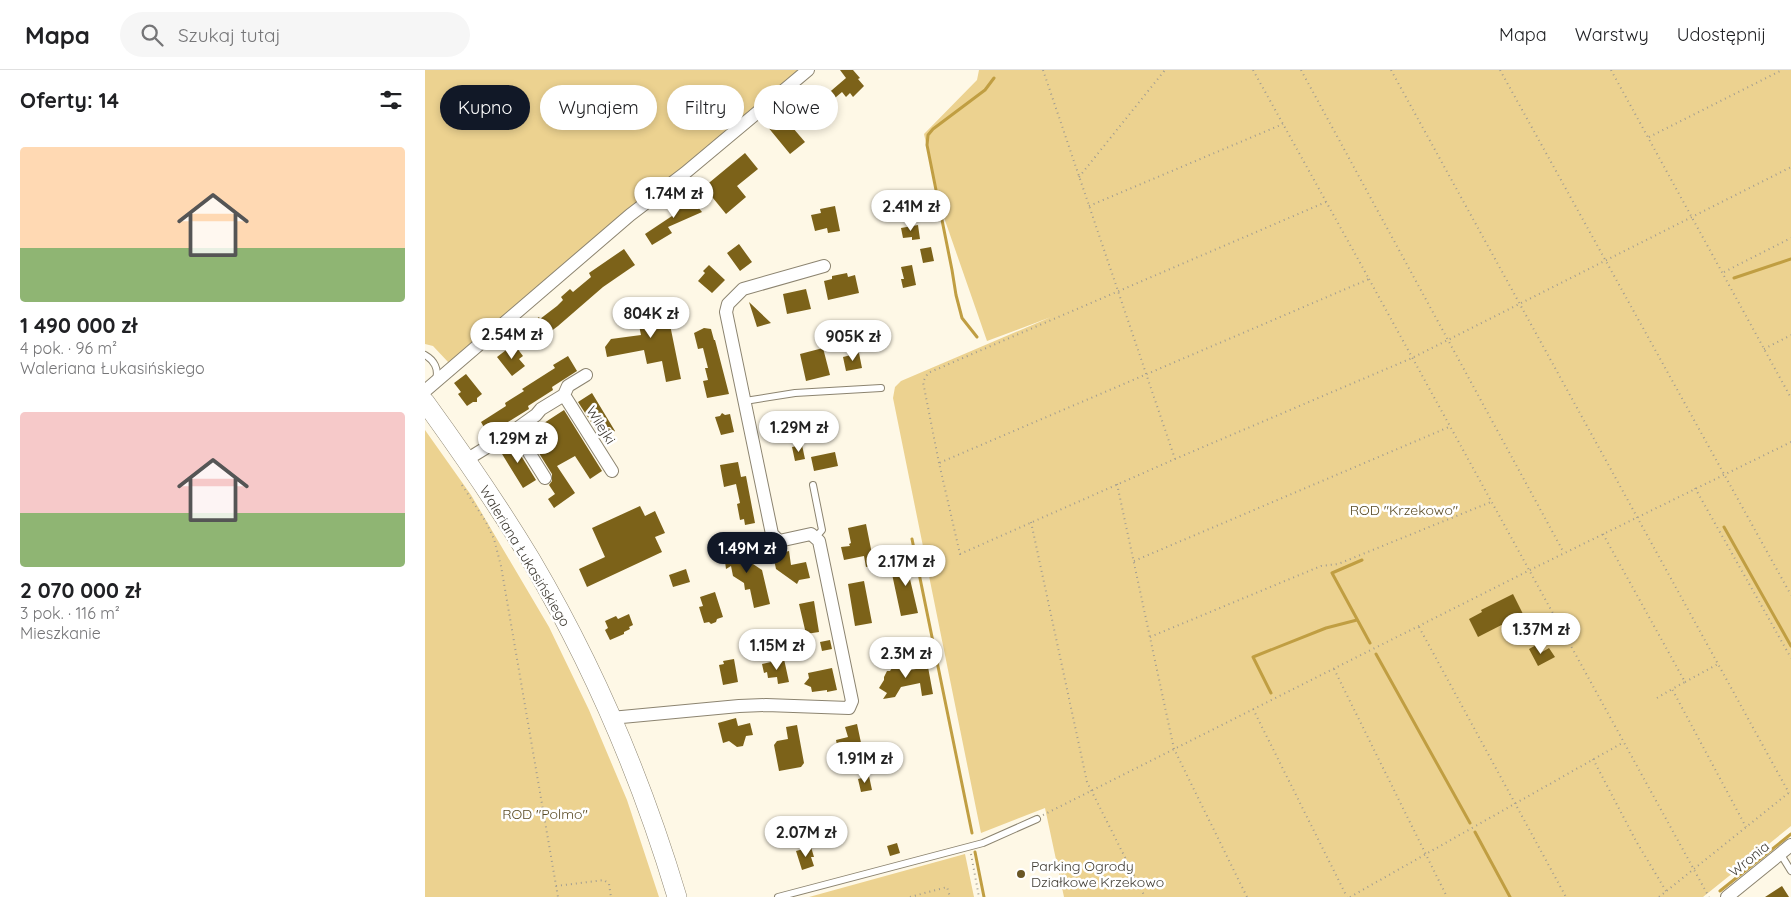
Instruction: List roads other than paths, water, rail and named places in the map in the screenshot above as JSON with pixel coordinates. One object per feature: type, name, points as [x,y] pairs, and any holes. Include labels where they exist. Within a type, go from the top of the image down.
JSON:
[{"type":"street","points":[[429,388],[630,215],[685,173],[808,70]]},
{"type":"street","points":[[611,718],[739,706],[849,708],[852,701],[819,541],[811,534],[779,541],[773,534],[726,312],[728,304],[743,289],[824,266]]},
{"type":"street","points":[[467,460],[515,430],[536,415],[541,409],[564,395],[568,386],[586,375]]},
{"type":"street","name":"Wilejki","points":[[564,395],[612,471]]},
{"type":"street","name":"Waleriana Łukasińskiego","points":[[425,402],[467,460],[531,561],[581,653],[611,718],[647,808],[677,897]]},
{"type":"street","points":[[515,430],[545,478]]},
{"type":"street","name":"Wronia","points":[[1727,897],[1791,844]]},
{"type":"lane","points":[[425,355],[433,363],[437,371],[436,378],[429,388]]},
{"type":"lane","points":[[745,401],[795,393],[881,388]]},
{"type":"lane","points":[[813,485],[821,530],[815,538]]},
{"type":"lane","points":[[778,897],[970,847],[995,839],[1037,819]]},
{"type":"lane","points":[[1780,854],[1791,871]]},
{"type":"waterway","points":[[977,337],[962,318],[956,295],[927,145],[928,135],[933,129],[985,90],[994,78]]},
{"type":"waterway","points":[[1734,278],[1791,259]]},
{"type":"waterway","points":[[1724,527],[1791,646]]},
{"type":"waterway","points":[[912,539],[972,833]]},
{"type":"waterway","points":[[1362,560],[1332,573],[1370,643]]},
{"type":"waterway","points":[[1271,693],[1253,657],[1326,628],[1357,620]]},
{"type":"waterway","points":[[1376,654],[1470,823]]},
{"type":"waterway","points":[[1475,832],[1510,897]]},
{"type":"waterway","points":[[1720,891],[1791,834]]},
{"type":"waterway","points":[[975,852],[984,897]]},
{"type":"place","name":"Parking Ogrody Działkowe Krzekowo","points":[[1021,874]]},
{"type":"park label","name":"ROD \"Krzekowo\"","points":[[1404,510]]},
{"type":"park label","name":"ROD \"Polmo\"","points":[[545,814]]}]
